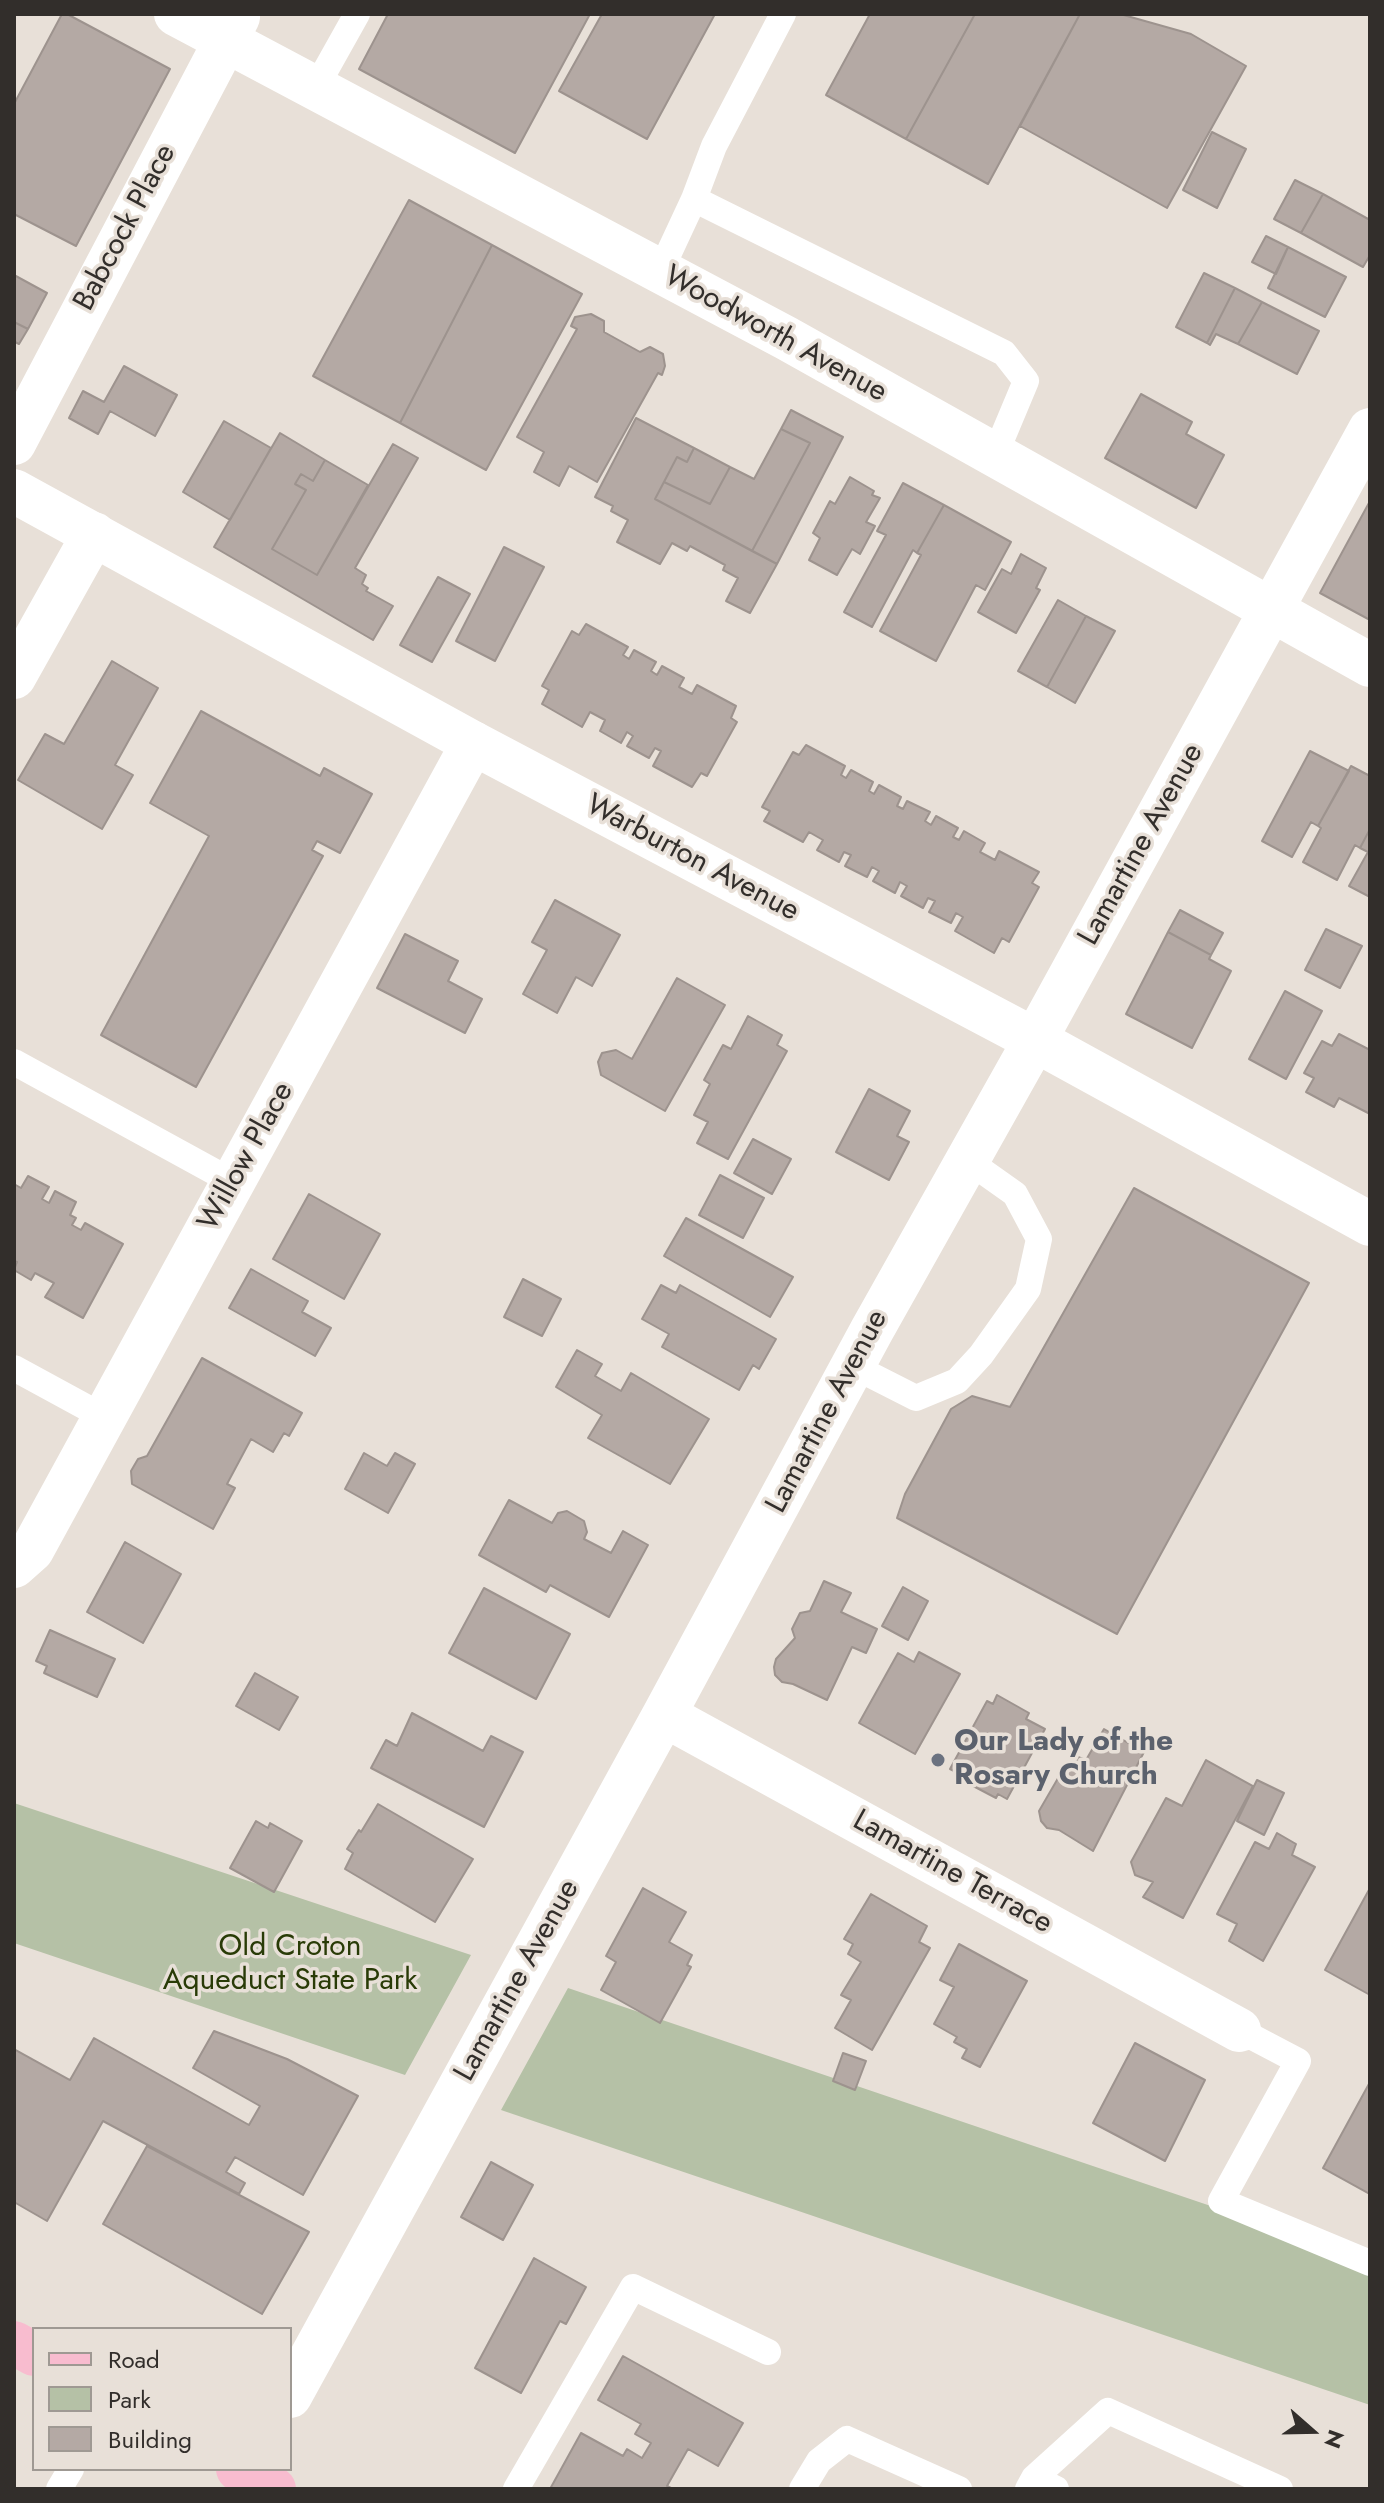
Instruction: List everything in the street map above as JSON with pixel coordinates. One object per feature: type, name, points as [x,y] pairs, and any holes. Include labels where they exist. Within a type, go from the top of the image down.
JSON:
[{"type":"main road","points":[[14,2343],[32,2353]]},
{"type":"street","name":"Woodworth Avenue","points":[[176,14],[232,28],[315,89],[786,338],[1370,665]]},
{"type":"street","name":"Babcock Place","points":[[14,443],[232,28]]},
{"type":"street","name":"Lamartine Avenue","points":[[292,2392],[853,1366],[1370,430]]},
{"type":"street","name":"Warburton Avenue","points":[[14,491],[473,743],[1035,1040],[1370,1224]]},
{"type":"street","points":[[14,677],[94,534]]},
{"type":"street","name":"Willow Place","points":[[14,1566],[32,1550],[473,743]]},
{"type":"street","name":"Lamartine Terrace","points":[[664,1715],[1239,2030]]},
{"type":"lane","points":[[315,89],[357,14]]},
{"type":"lane","points":[[660,272],[694,199],[714,146],[783,14]]},
{"type":"lane","points":[[694,199],[1004,353],[1026,381],[995,455]]},
{"type":"lane","points":[[14,1062],[233,1182]]},
{"type":"lane","points":[[853,1366],[916,1398],[957,1381],[981,1355],[1028,1289],[1039,1239],[1015,1194],[967,1160]]},
{"type":"lane","points":[[14,1368],[104,1417]]},
{"type":"lane","points":[[1239,2030],[1298,2061],[1221,2201],[1370,2263]]},
{"type":"lane","points":[[516,2489],[633,2287],[768,2352]]},
{"type":"lane","points":[[1039,2485],[1108,2411],[1280,2489]]},
{"type":"lane","points":[[802,2489],[819,2461],[847,2439],[959,2489]]},
{"type":"lane","points":[[59,2489],[70,2471]]},
{"type":"green space","name":"Old Croton Aqueduct State Park","points":[[14,1803],[471,1955],[405,2075],[14,1943]]},
{"type":"green space","points":[[568,1988],[1370,2260],[1370,2405],[501,2110]]},
{"type":"building","points":[[62,14],[170,69],[76,246],[14,214],[14,104]]},
{"type":"building","points":[[388,14],[590,14],[515,153],[359,69]]},
{"type":"building","points":[[602,14],[715,14],[647,139],[559,91]]},
{"type":"building","points":[[870,14],[975,14],[906,139],[826,95]]},
{"type":"building","points":[[975,14],[1080,14],[988,184],[906,139]]},
{"type":"building","points":[[1080,14],[1120,14],[1191,34],[1246,66],[1167,208],[1020,126]]},
{"type":"building","points":[[1212,132],[1246,149],[1217,208],[1183,190]]},
{"type":"building","points":[[1295,180],[1323,194],[1301,233],[1274,219]]},
{"type":"building","points":[[1323,194],[1370,220],[1370,255],[1363,267],[1301,233]]},
{"type":"building","points":[[409,200],[492,245],[400,423],[313,376]]},
{"type":"building","points":[[1266,236],[1288,247],[1276,274],[1252,262]]},
{"type":"building","points":[[492,245],[582,294],[486,470],[400,423]]},
{"type":"building","points":[[1288,247],[1346,277],[1325,317],[1268,288]]},
{"type":"building","points":[[1204,273],[1235,288],[1207,343],[1176,327]]},
{"type":"building","points":[[14,275],[47,293],[28,329],[14,322]]},
{"type":"building","points":[[1235,288],[1262,302],[1238,344],[1216,334],[1210,345],[1207,343]]},
{"type":"building","points":[[1262,302],[1319,331],[1297,374],[1238,344]]},
{"type":"building","points":[[591,314],[604,321],[604,332],[640,352],[650,347],[663,354],[665,366],[662,375],[658,373],[597,482],[569,466],[559,486],[534,472],[544,452],[517,437],[577,329],[571,326],[575,317]]},
{"type":"building","points":[[14,322],[28,329],[19,344],[14,344]]},
{"type":"building","points":[[124,366],[177,395],[155,436],[110,411],[98,434],[69,418],[83,391],[104,402]]},
{"type":"building","points":[[1141,394],[1192,422],[1186,434],[1224,455],[1196,508],[1105,458]]},
{"type":"building","points":[[791,410],[843,437],[777,564],[752,551],[810,443],[781,429]]},
{"type":"building","points":[[636,418],[694,448],[687,462],[677,457],[655,499],[777,564],[750,613],[726,601],[738,578],[723,570],[725,565],[690,546],[687,551],[672,543],[660,564],[617,542],[628,520],[611,511],[613,506],[595,497]]},
{"type":"building","points":[[224,421],[271,448],[230,520],[183,492]]},
{"type":"building","points":[[781,429],[810,443],[752,551],[655,499],[664,482],[710,504],[730,467],[754,479]]},
{"type":"building","points":[[280,433],[325,460],[313,481],[301,474],[295,484],[306,490],[272,549],[317,575],[393,444],[418,458],[355,568],[366,575],[362,584],[368,588],[366,591],[393,606],[373,640],[214,547]]},
{"type":"building","points":[[694,448],[730,467],[710,504],[664,482],[677,457],[687,462]]},
{"type":"building","points":[[325,460],[368,485],[317,575],[272,549],[306,490],[295,484],[301,474],[313,481]]},
{"type":"building","points":[[850,477],[880,498],[866,522],[875,526],[860,554],[852,549],[837,575],[809,560],[820,538],[813,533],[830,501],[835,504]]},
{"type":"building","points":[[903,483],[944,505],[917,553],[913,550],[872,627],[844,612],[886,535],[877,531]]},
{"type":"building","points":[[1370,501],[1370,620],[1320,593]]},
{"type":"building","points":[[944,505],[1011,542],[985,590],[976,585],[936,661],[880,631]]},
{"type":"building","points":[[504,547],[544,567],[495,661],[456,641]]},
{"type":"building","points":[[1021,554],[1046,568],[1036,588],[1040,590],[1016,633],[978,612],[1002,569],[1011,574]]},
{"type":"building","points":[[438,577],[470,594],[432,662],[400,645]]},
{"type":"building","points":[[1058,600],[1086,616],[1047,687],[1018,671]]},
{"type":"building","points":[[1086,616],[1115,631],[1075,703],[1047,687]]},
{"type":"building","points":[[586,624],[628,647],[623,655],[629,659],[634,650],[656,662],[651,671],[657,675],[662,666],[684,678],[679,687],[692,694],[697,685],[736,706],[731,718],[737,722],[707,776],[701,773],[692,787],[653,766],[661,751],[655,748],[649,758],[627,746],[633,736],[627,732],[621,743],[600,731],[605,720],[590,712],[582,727],[542,704],[549,690],[542,686],[572,631],[579,635]]},
{"type":"building","points":[[112,661],[158,688],[115,765],[133,775],[102,829],[18,780],[45,734],[64,744]]},
{"type":"building","points":[[201,711],[320,776],[324,768],[372,794],[340,853],[317,841],[312,850],[323,856],[196,1087],[101,1035],[209,836],[150,803]]},
{"type":"building","points":[[806,745],[845,766],[841,775],[846,778],[851,770],[873,782],[869,791],[874,794],[879,785],[901,797],[897,806],[903,809],[907,801],[930,812],[925,821],[931,825],[936,816],[958,828],[953,837],[959,840],[964,831],[985,843],[980,852],[995,860],[999,851],[1039,872],[1032,883],[1039,887],[1009,942],[1002,938],[994,953],[955,931],[963,917],[956,913],[951,923],[929,912],[935,901],[928,898],[923,908],[901,896],[907,886],[900,882],[895,893],[873,881],[879,871],[872,867],[867,877],[845,866],[851,855],[844,852],[839,862],[817,850],[823,840],[809,832],[803,842],[764,821],[770,811],[762,807],[793,752],[799,755]]},
{"type":"building","points":[[1310,751],[1349,771],[1318,826],[1311,822],[1292,857],[1262,841]]},
{"type":"building","points":[[1351,766],[1370,776],[1370,829],[1360,848],[1355,845],[1337,880],[1303,862],[1321,828],[1318,826]]},
{"type":"building","points":[[1370,829],[1370,897],[1349,886],[1368,852],[1360,848]]},
{"type":"building","points":[[555,900],[620,935],[592,986],[576,977],[557,1013],[523,994],[547,950],[532,942]]},
{"type":"building","points":[[1180,910],[1223,933],[1211,955],[1168,932]]},
{"type":"building","points":[[1326,929],[1362,946],[1340,988],[1305,970]]},
{"type":"building","points":[[1168,932],[1211,955],[1209,959],[1231,971],[1192,1048],[1126,1014]]},
{"type":"building","points":[[405,934],[458,961],[448,981],[482,999],[465,1033],[377,988]]},
{"type":"building","points":[[677,978],[725,1005],[665,1111],[601,1075],[598,1062],[602,1053],[616,1050],[632,1059]]},
{"type":"building","points":[[1285,991],[1322,1011],[1286,1079],[1249,1059]]},
{"type":"building","points":[[748,1016],[782,1035],[777,1045],[787,1051],[728,1159],[697,1143],[708,1122],[694,1115],[710,1084],[704,1080],[723,1045],[731,1049]]},
{"type":"building","points":[[1339,1034],[1370,1050],[1370,1114],[1339,1098],[1334,1107],[1306,1092],[1314,1078],[1304,1073],[1322,1041],[1332,1046]]},
{"type":"building","points":[[869,1089],[910,1111],[897,1136],[909,1142],[889,1180],[836,1152]]},
{"type":"building","points":[[753,1139],[791,1159],[772,1194],[734,1173]]},
{"type":"building","points":[[720,1175],[764,1198],[743,1238],[699,1215]]},
{"type":"building","points":[[28,1176],[49,1187],[42,1199],[49,1203],[55,1191],[76,1202],[70,1215],[76,1218],[72,1225],[81,1230],[85,1223],[123,1244],[83,1318],[45,1297],[54,1283],[35,1273],[31,1280],[14,1270],[17,1262],[14,1261],[14,1184],[21,1188]]},
{"type":"building","points":[[1134,1188],[1309,1283],[1117,1634],[897,1518],[905,1494],[951,1409],[972,1396],[1010,1407]]},
{"type":"building","points":[[309,1194],[380,1234],[344,1299],[273,1259]]},
{"type":"building","points":[[686,1218],[793,1277],[770,1317],[664,1256]]},
{"type":"building","points":[[251,1269],[308,1301],[302,1312],[331,1328],[315,1356],[229,1308]]},
{"type":"building","points":[[523,1279],[561,1299],[542,1336],[504,1317]]},
{"type":"building","points":[[661,1285],[676,1293],[680,1285],[776,1339],[759,1369],[753,1365],[739,1390],[662,1347],[669,1334],[642,1319]]},
{"type":"building","points":[[577,1350],[602,1364],[595,1376],[621,1391],[631,1373],[709,1419],[670,1484],[588,1438],[602,1415],[556,1387]]},
{"type":"building","points":[[202,1358],[302,1413],[289,1436],[284,1433],[273,1452],[251,1439],[227,1484],[235,1488],[213,1529],[132,1484],[131,1471],[138,1459],[147,1456]]},
{"type":"building","points":[[364,1453],[387,1466],[395,1453],[415,1464],[388,1513],[345,1489]]},
{"type":"building","points":[[509,1500],[552,1523],[558,1513],[567,1511],[584,1521],[587,1532],[584,1539],[611,1553],[623,1531],[648,1545],[609,1617],[550,1585],[546,1592],[479,1555]]},
{"type":"building","points":[[125,1542],[181,1574],[143,1643],[87,1612]]},
{"type":"building","points":[[824,1581],[851,1593],[841,1612],[877,1629],[866,1653],[852,1647],[827,1700],[782,1682],[775,1675],[774,1667],[776,1659],[795,1638],[792,1629],[800,1613],[810,1611]]},
{"type":"building","points":[[903,1587],[928,1601],[908,1640],[882,1626]]},
{"type":"building","points":[[484,1588],[570,1634],[536,1699],[449,1653]]},
{"type":"building","points":[[50,1630],[115,1659],[97,1697],[44,1673],[47,1666],[36,1661]]},
{"type":"building","points":[[919,1652],[960,1674],[915,1754],[859,1723],[898,1653],[914,1662]]},
{"type":"building","points":[[255,1673],[298,1697],[279,1730],[236,1706]]},
{"type":"building","points":[[997,1695],[1029,1713],[1026,1719],[1045,1729],[1007,1799],[998,1794],[996,1798],[956,1777],[958,1773],[950,1769],[987,1701],[993,1704]]},
{"type":"building","points":[[412,1713],[483,1751],[491,1736],[523,1752],[484,1827],[371,1768],[386,1740],[397,1746]]},
{"type":"building","points":[[1104,1729],[1144,1752],[1093,1851],[1059,1830],[1047,1828],[1041,1821],[1039,1811],[1068,1761],[1078,1757],[1086,1760]]},
{"type":"building","points":[[1206,1760],[1253,1786],[1183,1918],[1143,1897],[1153,1882],[1135,1875],[1131,1862],[1166,1798],[1182,1806]]},
{"type":"building","points":[[1257,1780],[1284,1793],[1264,1835],[1237,1821]]},
{"type":"building","points":[[378,1804],[473,1859],[435,1922],[345,1869],[353,1853],[347,1849]]},
{"type":"building","points":[[256,1821],[268,1828],[270,1823],[302,1841],[274,1892],[230,1868]]},
{"type":"building","points":[[1277,1833],[1296,1844],[1292,1855],[1315,1867],[1263,1961],[1229,1941],[1237,1924],[1217,1914],[1255,1842],[1269,1849]]},
{"type":"building","points":[[643,1888],[686,1912],[669,1942],[692,1955],[687,1965],[691,1967],[660,2023],[601,1990],[616,1962],[606,1956]]},
{"type":"building","points":[[1370,1888],[1370,1995],[1325,1970]]},
{"type":"building","points":[[871,1894],[927,1926],[919,1942],[930,1948],[872,2050],[835,2028],[851,2000],[841,1995],[861,1962],[848,1954],[853,1944],[844,1939]]},
{"type":"building","points":[[959,1944],[1027,1981],[980,2067],[962,2058],[967,2049],[954,2042],[957,2037],[934,2024],[954,1987],[940,1980]]},
{"type":"building","points":[[214,2031],[287,2059],[358,2096],[303,2195],[235,2157],[226,2172],[245,2183],[239,2194],[103,2121],[47,2221],[14,2202],[14,2049],[70,2080],[94,2038],[249,2125],[260,2106],[193,2068]]},
{"type":"building","points":[[1135,2043],[1205,2080],[1165,2161],[1093,2123]]},
{"type":"building","points":[[843,2053],[866,2061],[855,2090],[833,2081]]},
{"type":"building","points":[[1370,2082],[1370,2194],[1323,2168]]},
{"type":"building","points":[[147,2146],[309,2232],[262,2314],[103,2224]]},
{"type":"building","points":[[491,2162],[533,2185],[503,2240],[461,2217]]},
{"type":"building","points":[[534,2258],[586,2287],[566,2324],[560,2321],[521,2393],[475,2368]]},
{"type":"building","points":[[623,2356],[743,2423],[718,2466],[688,2449],[667,2486],[673,2489],[550,2489],[581,2433],[623,2456],[627,2449],[642,2458],[651,2443],[635,2434],[641,2424],[598,2400]]},
{"type":"place","name":"Our Lady of the Rosary Church","points":[[938,1760]]}]
